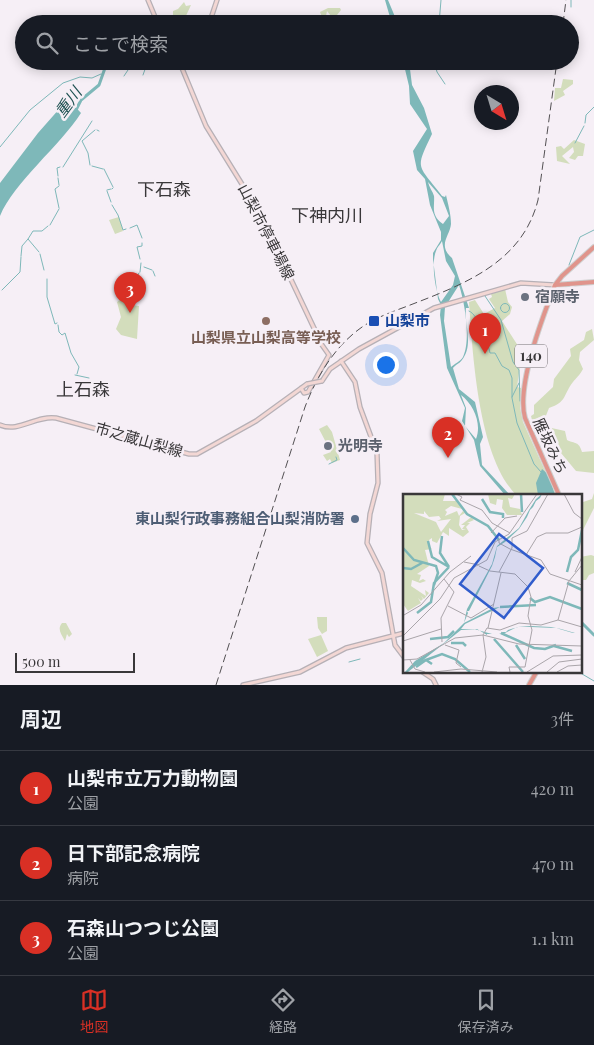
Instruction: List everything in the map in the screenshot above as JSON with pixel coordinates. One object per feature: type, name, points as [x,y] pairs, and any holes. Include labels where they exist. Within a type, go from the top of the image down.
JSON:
[{"type":"highway","points":[[553,285],[594,247]]},
{"type":"highway","points":[[562,276],[560,282],[563,285]]},
{"type":"highway","points":[[553,285],[594,282]]},
{"type":"highway","name":"雁坂みち","points":[[553,285],[553,292],[528,367],[523,408],[526,422],[559,494]]},
{"type":"highway","points":[[529,685],[536,672]]},
{"type":"main road","points":[[148,0],[154,15]]},
{"type":"main road","points":[[212,15],[217,0]]},
{"type":"main road","name":"山梨市停車場線","points":[[182,70],[206,126],[258,210],[322,345],[329,355],[308,392],[304,393],[301,388]]},
{"type":"main road","name":"市之蔵山梨線","points":[[0,425],[14,428],[41,418],[56,418],[196,455],[256,421],[307,384],[322,381],[330,369],[340,361],[384,334],[436,307],[521,283],[553,285]]},
{"type":"main road","points":[[340,361],[354,382],[360,407],[377,453],[378,483],[370,514],[367,543],[382,573],[396,649],[403,656]]},
{"type":"main road","points":[[243,685],[300,672],[346,648],[403,633]]},
{"type":"main road","points":[[422,672],[432,679],[436,685]]},
{"type":"green space","points":[[184,2],[186,6],[191,5],[186,15],[173,15],[173,11],[178,9]]},
{"type":"green space","points":[[328,8],[340,8],[341,10],[337,15],[330,15],[327,11],[326,15],[321,15],[320,12]]},
{"type":"green space","points":[[563,79],[573,80],[573,84],[563,91],[565,95],[554,101],[555,88],[561,88]]},
{"type":"green space","points":[[574,140],[585,144],[583,156],[578,156],[575,160],[569,158],[574,152],[573,147],[562,156],[570,164],[557,161],[556,147],[561,146],[564,149]]},
{"type":"green space","points":[[119,217],[123,231],[115,234],[109,220]]},
{"type":"green space","points":[[505,289],[508,302],[512,307],[510,314],[502,321],[522,352],[517,387],[521,388],[520,408],[523,422],[556,494],[515,494],[503,477],[493,456],[485,431],[480,404],[469,302],[475,300],[484,314],[495,308],[489,299],[492,297],[491,294]]},
{"type":"green space","points":[[120,291],[131,305],[139,306],[137,339],[121,335],[116,329],[121,317],[117,302],[121,299],[118,293]]},
{"type":"green space","points":[[592,329],[594,340],[580,352],[579,360],[583,369],[581,373],[562,401],[549,408],[545,418],[547,427],[565,431],[567,440],[578,444],[582,452],[594,451],[594,473],[576,471],[551,441],[534,428],[531,416],[534,414],[534,405],[553,387],[554,379],[571,356],[570,349],[584,340],[586,332]]},
{"type":"green space","points":[[327,425],[332,432],[340,460],[332,463],[330,459],[327,461],[323,455],[331,452],[319,429]]},
{"type":"green space","points":[[594,493],[594,508],[582,532],[582,503],[592,499]]},
{"type":"green space","points":[[594,556],[594,573],[589,575],[586,580],[582,580],[582,557]]},
{"type":"green space","points":[[317,617],[327,617],[327,631],[322,634],[318,628]]},
{"type":"green space","points":[[62,623],[66,623],[72,634],[69,637],[67,634],[65,641],[60,629]]},
{"type":"green space","points":[[321,635],[328,651],[317,657],[308,639]]},
{"type":"water","points":[[385,0],[388,0],[394,15],[389,15]]},
{"type":"water","points":[[405,70],[410,70],[412,85],[424,108],[432,134],[421,161],[421,167],[442,196],[445,197],[446,195],[451,224],[445,249],[452,258],[469,308],[466,308],[468,341],[466,354],[453,368],[459,389],[475,402],[483,437],[480,444],[482,465],[509,494],[504,494],[480,466],[474,440],[466,427],[476,439],[478,427],[476,415],[470,404],[461,395],[466,408],[465,426],[462,421],[465,408],[447,368],[440,315],[441,305],[437,291],[441,302],[453,285],[455,276],[446,261],[442,241],[436,250],[434,266],[433,253],[441,240],[441,232],[430,205],[425,179],[417,170],[413,151],[427,129],[410,104],[409,86]],"holes":[[[428,182],[442,198],[449,216],[443,224],[436,217],[434,196]],[[459,285],[465,311],[467,341],[463,357],[451,367],[444,321],[445,307]]]},
{"type":"water","points":[[68,99],[81,113],[72,126],[26,177],[0,216],[0,183],[38,133]]},
{"type":"water","points":[[542,469],[549,475],[555,494],[538,494],[536,483]]},
{"type":"waterway","points":[[440,15],[441,0]]},
{"type":"waterway","points":[[571,0],[571,7]]},
{"type":"waterway","name":"重川","points":[[76,110],[81,100],[99,85],[104,70]]},
{"type":"waterway","points":[[124,76],[128,70]]},
{"type":"waterway","points":[[143,75],[145,70]]},
{"type":"waterway","points":[[436,70],[445,84]]},
{"type":"waterway","points":[[0,147],[30,110],[63,83],[80,77],[92,78],[101,74]]},
{"type":"waterway","points":[[585,123],[586,115],[594,107]]},
{"type":"waterway","points":[[63,167],[92,121]]},
{"type":"waterway","points":[[575,143],[584,126]]},
{"type":"waterway","points":[[90,165],[88,153],[82,141],[95,130]]},
{"type":"waterway","points":[[92,166],[103,169]]},
{"type":"waterway","points":[[58,176],[57,168],[60,167]]},
{"type":"waterway","points":[[104,169],[113,187]]},
{"type":"waterway","points":[[58,178],[59,185]]},
{"type":"waterway","points":[[59,186],[55,189],[59,208]]},
{"type":"waterway","points":[[107,190],[111,189]]},
{"type":"waterway","points":[[107,191],[111,202]]},
{"type":"waterway","points":[[112,205],[123,230],[126,229]]},
{"type":"waterway","points":[[50,225],[59,209]]},
{"type":"waterway","points":[[130,228],[137,225],[142,238]]},
{"type":"waterway","points":[[39,252],[28,239],[33,231],[42,231],[48,226]]},
{"type":"waterway","points":[[569,265],[580,237],[594,230]]},
{"type":"waterway","points":[[21,256],[22,246],[28,239]]},
{"type":"waterway","points":[[140,259],[137,247],[142,246],[142,243]]},
{"type":"waterway","points":[[40,254],[44,270]]},
{"type":"waterway","points":[[2,290],[20,272],[21,257]]},
{"type":"waterway","points":[[140,272],[141,263]]},
{"type":"waterway","points":[[144,267],[152,270]]},
{"type":"waterway","points":[[153,271],[155,276]]},
{"type":"waterway","points":[[135,280],[139,273]]},
{"type":"waterway","points":[[47,279],[47,297],[55,324],[57,323]]},
{"type":"waterway","points":[[485,296],[501,320],[513,362],[519,370],[520,401]]},
{"type":"waterway","points":[[505,303],[510,308],[505,313],[500,308],[505,303]]},
{"type":"waterway","points":[[469,311],[476,317],[485,336],[490,353],[495,353],[502,366],[509,370],[512,378],[512,398],[517,423],[534,464],[541,472]]},
{"type":"waterway","points":[[58,325],[59,332],[62,335],[65,333],[71,353],[79,367],[77,374]]},
{"type":"waterway","points":[[75,375],[89,378]]},
{"type":"waterway","points":[[512,397],[519,383]]},
{"type":"waterway","points":[[329,464],[337,460],[336,457]]},
{"type":"waterway","points":[[582,623],[594,635]]},
{"type":"waterway","points":[[349,662],[360,659]]},
{"type":"waterway","points":[[579,672],[594,681]]},
{"type":"railway","points":[[564,15],[566,0]]},
{"type":"railway","points":[[216,685],[305,407],[314,385],[333,355],[363,326],[468,280],[504,256],[518,241],[530,222],[538,200],[556,70]]},
{"type":"place","name":"宿願寺","points":[[525,297]]},
{"type":"place","name":"石森山つつじ公園","points":[[130,313]]},
{"type":"place","name":"山梨県立山梨高等学校","points":[[266,321]]},
{"type":"place","name":"山梨市","points":[[374,321]]},
{"type":"place","name":"山梨市立万力動物園","points":[[485,354]]},
{"type":"place","name":"光明寺","points":[[328,446]]},
{"type":"place","name":"日下部記念病院","points":[[448,458]]},
{"type":"place","name":"東山梨行政事務組合山梨消防署","points":[[355,519]]},
{"type":"district","name":"下石森","points":[[164,190]]},
{"type":"district","name":"下神内川","points":[[327,216]]},
{"type":"district","name":"上石森","points":[[83,390]]}]
